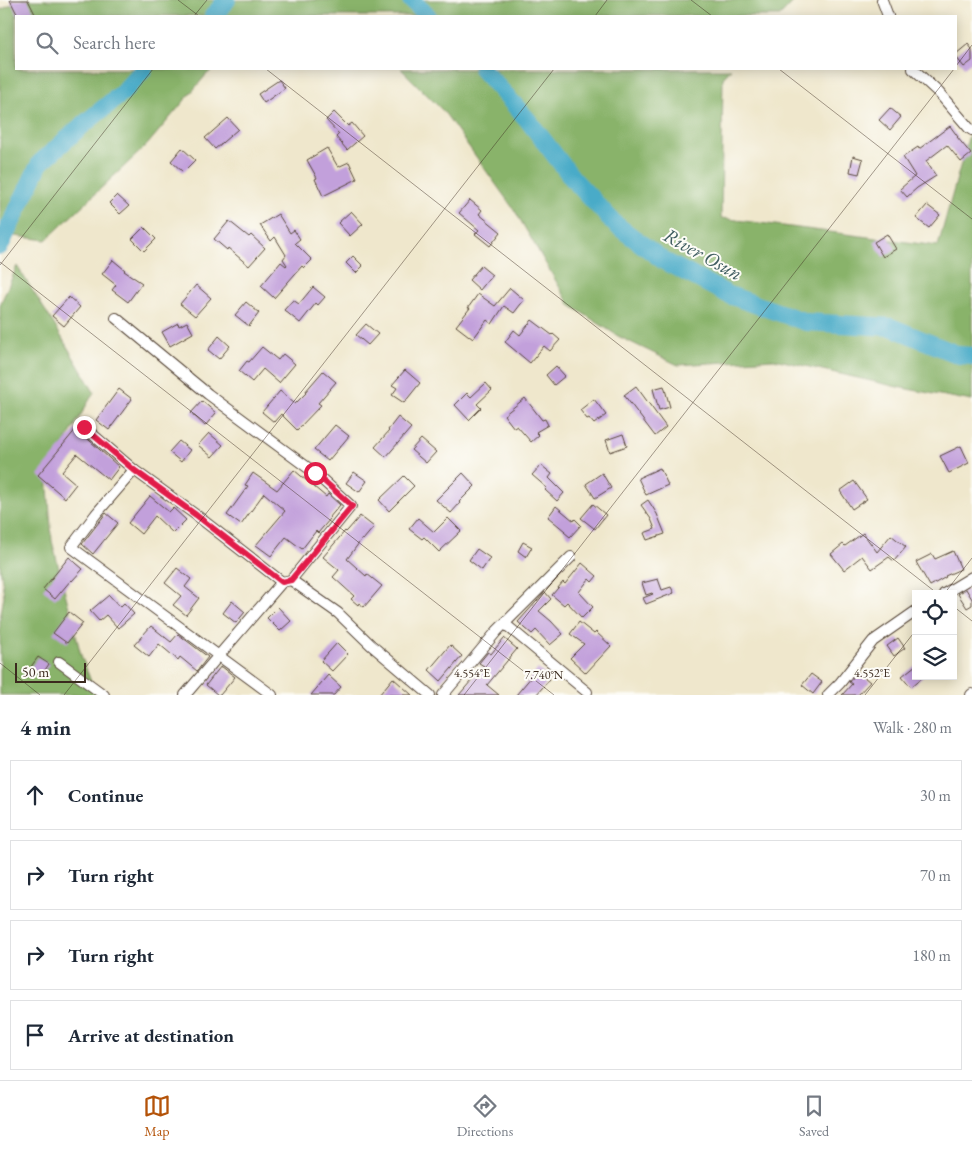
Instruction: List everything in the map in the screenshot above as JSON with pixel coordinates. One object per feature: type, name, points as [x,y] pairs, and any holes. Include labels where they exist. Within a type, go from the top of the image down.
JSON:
[{"type":"street","points":[[882,0],[888,15]]},
{"type":"street","points":[[914,70],[939,93],[972,130]]},
{"type":"street","points":[[116,318],[208,394],[315,473],[352,506],[185,695]]},
{"type":"street","points":[[84,427],[134,470],[286,581],[338,614],[430,695]]},
{"type":"street","points":[[134,470],[96,514],[71,547],[272,695]]},
{"type":"street","points":[[443,695],[505,624],[571,557]]},
{"type":"street","points":[[951,590],[972,577]]},
{"type":"street","points":[[828,695],[873,641],[912,614]]},
{"type":"street","points":[[505,624],[587,692]]},
{"type":"street","points":[[59,662],[104,695]]},
{"type":"green space","points":[[22,0],[795,0],[781,15],[15,15],[15,70],[212,70],[147,145],[46,240],[0,234],[0,10]]},
{"type":"green space","points":[[402,70],[730,70],[723,78],[721,218],[938,246],[972,124],[972,401],[902,388],[774,359],[678,365],[618,336],[570,305],[515,211],[444,112]]},
{"type":"green space","points":[[17,266],[94,392],[47,474],[52,541],[81,655],[96,695],[0,695],[0,619],[4,596],[0,566],[0,305]]},
{"type":"building","points":[[10,0],[28,0],[36,15],[18,15]]},
{"type":"building","points":[[968,44],[972,49],[972,61],[964,67],[957,58],[957,53]]},
{"type":"building","points":[[279,80],[285,88],[264,103],[258,94]]},
{"type":"building","points":[[890,108],[901,117],[890,130],[879,120]]},
{"type":"building","points":[[334,112],[348,126],[352,123],[363,136],[347,150],[336,137],[339,134],[326,120]]},
{"type":"building","points":[[228,118],[238,129],[215,149],[205,138]]},
{"type":"building","points":[[950,126],[971,154],[961,162],[947,145],[926,161],[936,176],[907,197],[900,189],[915,176],[903,157],[918,147],[919,149]]},
{"type":"building","points":[[182,148],[195,160],[183,172],[171,161]]},
{"type":"building","points":[[327,148],[338,167],[349,162],[357,179],[323,196],[315,179],[317,178],[307,160]]},
{"type":"building","points":[[853,156],[863,159],[859,174],[850,172]]},
{"type":"building","points":[[117,195],[129,206],[120,214],[109,203]]},
{"type":"building","points":[[470,200],[482,210],[479,214],[501,232],[490,246],[475,234],[479,230],[459,213]]},
{"type":"building","points":[[927,205],[940,215],[929,228],[916,218]]},
{"type":"building","points":[[351,211],[363,224],[350,236],[338,223]]},
{"type":"building","points":[[278,214],[290,233],[294,230],[300,239],[295,243],[312,260],[304,268],[302,266],[274,298],[261,286],[281,262],[287,265],[283,259],[286,255],[275,237],[271,241],[260,225]]},
{"type":"building","points":[[229,221],[249,237],[251,235],[265,248],[249,266],[214,239]]},
{"type":"building","points":[[144,227],[156,239],[144,251],[132,239]]},
{"type":"building","points":[[887,234],[896,249],[883,257],[874,242]]},
{"type":"building","points":[[353,256],[363,266],[356,273],[346,263]]},
{"type":"building","points":[[113,260],[124,271],[142,283],[128,302],[112,290],[116,285],[102,274]]},
{"type":"building","points":[[481,266],[492,275],[480,290],[469,280]]},
{"type":"building","points":[[196,285],[211,298],[195,316],[180,304]]},
{"type":"building","points":[[313,287],[325,297],[318,305],[316,303],[300,323],[284,310],[293,300],[299,304]]},
{"type":"building","points":[[510,288],[524,300],[514,313],[504,306],[492,324],[487,320],[473,339],[456,326],[478,294],[495,306]]},
{"type":"building","points":[[69,297],[80,307],[64,326],[52,316]]},
{"type":"building","points":[[246,302],[259,313],[249,326],[235,315]]},
{"type":"building","points":[[532,320],[560,340],[550,351],[544,346],[530,363],[505,342],[514,330],[520,335]]},
{"type":"building","points":[[187,322],[193,333],[170,346],[162,332],[178,323],[179,326]]},
{"type":"building","points":[[366,324],[378,334],[368,345],[356,335]]},
{"type":"building","points":[[219,336],[230,346],[219,359],[208,350]]},
{"type":"building","points":[[262,347],[278,360],[283,354],[295,364],[279,383],[263,369],[252,382],[239,371]]},
{"type":"building","points":[[556,366],[565,376],[554,385],[546,375]]},
{"type":"building","points":[[405,370],[420,383],[404,403],[392,395],[397,388],[392,385]]},
{"type":"building","points":[[323,371],[336,382],[318,403],[321,405],[297,430],[281,414],[274,422],[262,412],[280,391],[295,404]]},
{"type":"building","points":[[486,383],[492,390],[477,404],[481,408],[469,420],[455,405],[467,393],[471,397]]},
{"type":"building","points":[[636,386],[666,427],[655,436],[624,395]]},
{"type":"building","points":[[664,386],[670,407],[659,410],[653,389]]},
{"type":"building","points":[[119,389],[132,399],[109,430],[96,420]]},
{"type":"building","points":[[525,398],[542,420],[545,419],[548,425],[536,432],[539,435],[531,442],[517,426],[514,428],[504,415]]},
{"type":"building","points":[[594,399],[606,415],[594,424],[580,410]]},
{"type":"building","points":[[202,401],[216,413],[205,426],[191,413]]},
{"type":"building","points":[[398,417],[411,428],[386,457],[375,447]]},
{"type":"building","points":[[335,425],[349,436],[328,461],[314,450]]},
{"type":"building","points":[[77,428],[119,467],[109,480],[77,454],[62,472],[76,484],[65,498],[38,475]]},
{"type":"building","points":[[209,433],[223,445],[212,457],[198,445]]},
{"type":"building","points":[[623,434],[627,446],[610,452],[606,440]]},
{"type":"building","points":[[421,439],[436,452],[426,463],[411,450]]},
{"type":"building","points":[[179,441],[190,450],[181,462],[169,452]]},
{"type":"building","points":[[961,446],[969,463],[949,473],[940,456]]},
{"type":"building","points":[[541,465],[552,474],[549,478],[564,493],[557,501],[545,490],[547,488],[532,475]]},
{"type":"building","points":[[660,468],[668,485],[646,495],[638,478]]},
{"type":"building","points":[[294,470],[326,497],[328,494],[340,505],[318,533],[316,531],[302,549],[286,537],[271,556],[256,545],[285,511],[264,493],[241,525],[227,515],[248,486],[245,485],[253,473],[277,490]]},
{"type":"building","points":[[354,472],[367,481],[359,492],[346,483]]},
{"type":"building","points":[[463,473],[475,486],[451,513],[436,500]]},
{"type":"building","points":[[602,473],[611,488],[595,498],[586,484]]},
{"type":"building","points":[[404,476],[414,486],[389,511],[379,500]]},
{"type":"building","points":[[854,481],[867,499],[852,509],[840,491]]},
{"type":"building","points":[[150,496],[169,512],[173,508],[186,520],[173,533],[155,516],[141,534],[128,523]]},
{"type":"building","points":[[648,500],[657,514],[665,534],[647,540],[644,533],[655,529],[651,519],[641,505]]},
{"type":"building","points":[[593,504],[606,515],[595,529],[581,518]]},
{"type":"building","points":[[556,506],[581,525],[570,537],[548,517]]},
{"type":"building","points":[[106,513],[118,523],[93,554],[82,544]]},
{"type":"building","points":[[360,516],[374,527],[347,559],[366,576],[367,574],[382,586],[364,607],[351,599],[354,596],[333,577],[339,570],[323,557]]},
{"type":"building","points":[[418,518],[434,532],[448,518],[461,531],[439,552],[424,537],[422,539],[409,529]]},
{"type":"building","points":[[863,533],[877,552],[891,535],[906,547],[894,561],[889,557],[872,569],[862,556],[844,570],[831,554],[843,544],[845,546]]},
{"type":"building","points":[[523,542],[532,547],[526,557],[518,551]]},
{"type":"building","points":[[477,549],[490,558],[482,570],[469,560]]},
{"type":"building","points":[[953,551],[961,569],[945,576],[930,586],[916,562],[932,554],[935,559]]},
{"type":"building","points":[[69,557],[83,569],[55,599],[43,589]]},
{"type":"building","points":[[582,563],[597,576],[592,582],[589,579],[579,592],[593,607],[582,618],[567,602],[564,605],[552,595],[563,582],[565,584]]},
{"type":"building","points":[[177,568],[191,579],[185,587],[199,598],[186,615],[173,605],[181,596],[165,583]]},
{"type":"building","points":[[658,579],[662,590],[671,587],[674,593],[646,604],[643,598],[653,594],[646,595],[642,583]]},
{"type":"building","points":[[966,589],[972,599],[972,605],[967,608],[958,594]]},
{"type":"building","points":[[545,592],[551,599],[539,611],[563,634],[550,645],[536,630],[532,634],[518,622]]},
{"type":"building","points":[[109,595],[120,607],[124,603],[134,614],[118,628],[106,615],[99,621],[90,611]]},
{"type":"building","points":[[232,601],[245,612],[236,623],[223,613]]},
{"type":"building","points":[[278,607],[291,621],[280,631],[267,618]]},
{"type":"building","points":[[69,612],[83,623],[67,643],[53,633]]},
{"type":"building","points":[[579,622],[594,634],[596,632],[611,646],[586,673],[570,658],[584,644],[570,634]]},
{"type":"building","points":[[151,626],[171,642],[178,634],[208,657],[197,671],[180,657],[178,660],[159,644],[149,657],[134,645]]},
{"type":"building","points":[[504,638],[517,649],[487,685],[499,695],[459,695],[484,666],[479,663],[488,652],[491,654]]},
{"type":"building","points":[[898,638],[905,648],[894,656],[887,646]]},
{"type":"building","points":[[337,643],[348,654],[332,671],[321,661]]},
{"type":"building","points":[[450,645],[462,656],[441,681],[429,670]]},
{"type":"building","points":[[38,657],[49,664],[41,676],[30,668]]},
{"type":"building","points":[[221,666],[235,677],[218,695],[206,685]]},
{"type":"building","points":[[912,668],[912,680],[919,680],[911,687],[902,676]]},
{"type":"building","points":[[538,669],[550,679],[536,695],[516,695]]},
{"type":"building","points":[[858,672],[870,682],[858,695],[842,695],[852,684],[849,682]]},
{"type":"building","points":[[811,674],[822,682],[813,694],[802,685]]},
{"type":"building","points":[[328,675],[341,687],[334,695],[311,695]]},
{"type":"building","points":[[393,678],[412,695],[379,695]]},
{"type":"waterway","name":"River Osun","points":[[214,15],[227,0]]},
{"type":"waterway","name":"River Osun","points":[[411,0],[427,15]]},
{"type":"waterway","name":"River Osun","points":[[0,246],[40,163],[121,94],[143,70]]},
{"type":"waterway","name":"River Osun","points":[[483,70],[527,119],[573,179],[615,224],[664,261],[729,295],[806,322],[891,327],[959,355],[972,356]]},
{"type":"route","points":[[84,427],[134,470],[196,515],[282,582],[291,580],[352,506],[315,473]]}]
